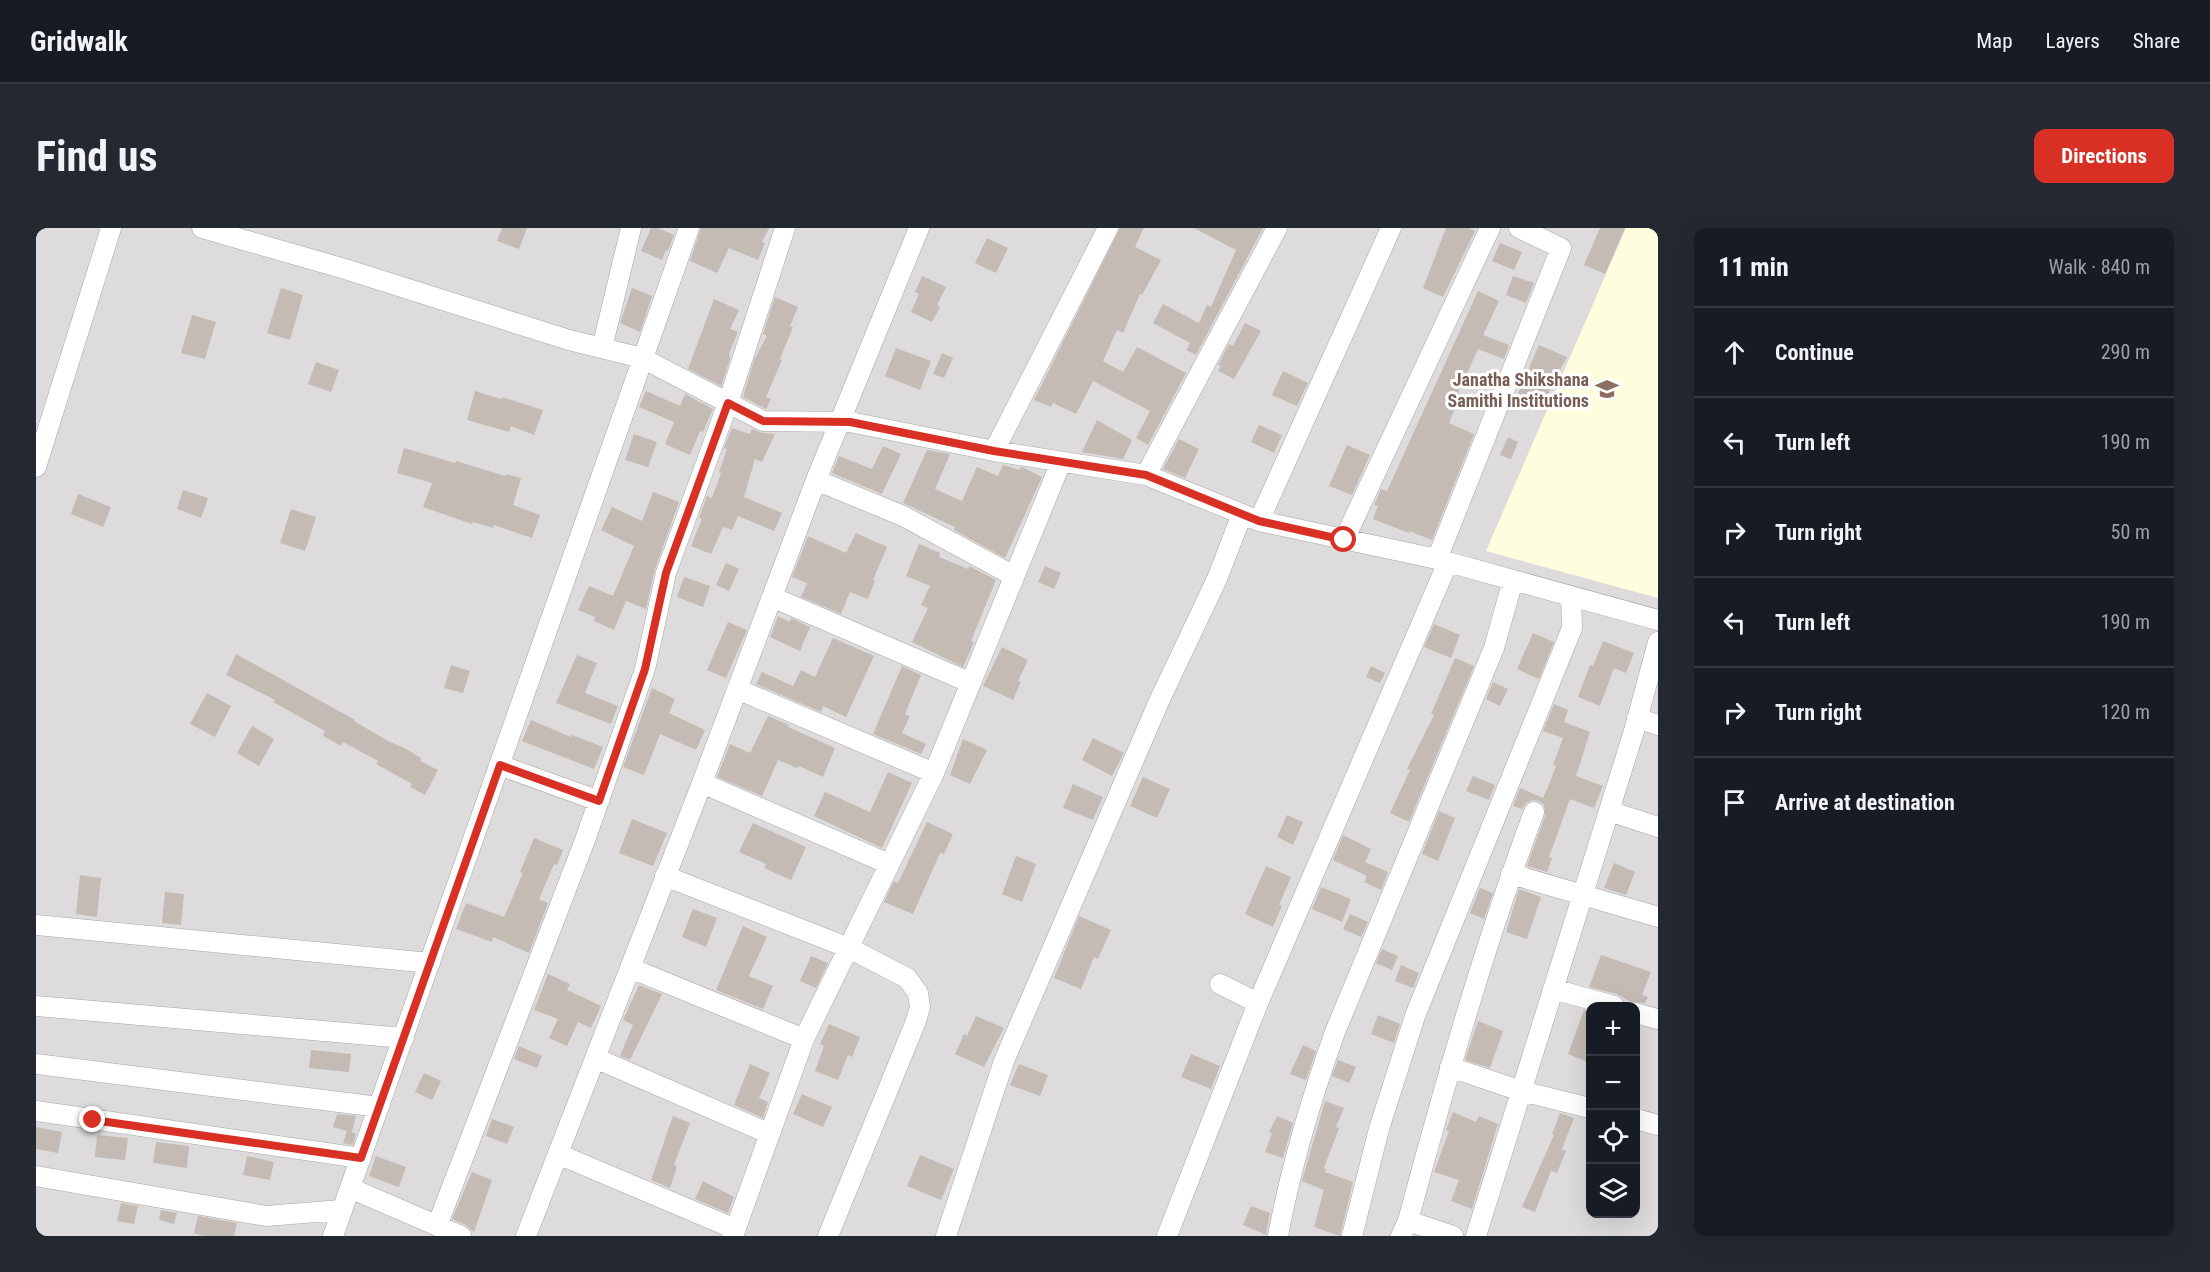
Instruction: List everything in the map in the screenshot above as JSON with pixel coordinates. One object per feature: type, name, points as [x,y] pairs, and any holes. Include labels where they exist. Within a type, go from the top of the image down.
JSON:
[{"type":"street","points":[[36,467],[111,228]]},
{"type":"street","points":[[202,228],[238,233],[602,348],[642,358],[763,421],[850,422],[994,451],[1146,475],[1251,518],[1442,560],[1658,620]]},
{"type":"street","points":[[602,348],[632,228]]},
{"type":"street","points":[[333,1236],[689,228]]},
{"type":"street","points":[[437,1226],[599,801],[645,669],[666,573],[728,403],[786,228]]},
{"type":"street","points":[[526,1236],[702,783],[816,480],[918,228]]},
{"type":"street","points":[[994,451],[1108,228]]},
{"type":"street","points":[[1146,475],[1277,228]]},
{"type":"street","points":[[946,1236],[1004,1061],[1160,699],[1217,579],[1251,518],[1391,228]]},
{"type":"street","points":[[1344,540],[1490,228]]},
{"type":"street","points":[[1167,1236],[1258,1003],[1442,560],[1561,248],[1519,228]]},
{"type":"street","points":[[558,1154],[734,1232],[804,1040],[934,773],[1061,462]]},
{"type":"street","points":[[816,480],[903,516],[1014,576]]},
{"type":"street","points":[[1278,1236],[1287,1191],[1315,1088],[1335,1032],[1494,648],[1514,580]]},
{"type":"street","points":[[1352,1236],[1379,1129],[1415,1016],[1572,628],[1571,596]]},
{"type":"street","points":[[772,597],[970,683]]},
{"type":"street","points":[[1476,1236],[1609,811],[1658,642]]},
{"type":"street","points":[[737,689],[934,773]]},
{"type":"street","points":[[1637,718],[1658,725]]},
{"type":"street","points":[[500,765],[599,801]]},
{"type":"street","points":[[702,783],[889,864]]},
{"type":"street","points":[[1609,811],[1658,827]]},
{"type":"street","points":[[1453,1236],[1405,1228],[1450,1067],[1511,874],[1534,812]]},
{"type":"street","points":[[1511,874],[1658,917]]},
{"type":"street","points":[[665,876],[849,948],[907,978],[918,993],[920,1006],[828,1236]]},
{"type":"street","points":[[36,926],[430,963]]},
{"type":"street","points":[[630,968],[804,1040]]},
{"type":"street","points":[[1220,984],[1258,1003]]},
{"type":"street","points":[[1553,989],[1600,1002]]},
{"type":"street","points":[[36,1006],[404,1038]]},
{"type":"street","points":[[1640,1014],[1657,1019]]},
{"type":"street","points":[[595,1058],[770,1134]]},
{"type":"street","points":[[36,1064],[379,1107]]},
{"type":"street","points":[[1450,1067],[1521,1091],[1586,1107]]},
{"type":"street","points":[[36,1111],[361,1158]]},
{"type":"street","points":[[1640,1120],[1658,1125]]},
{"type":"street","points":[[36,1176],[266,1216],[342,1210]]},
{"type":"street","points":[[350,1188],[461,1236]]},
{"type":"shaded area","points":[[36,228],[1658,228],[1658,1236],[36,1236]]},
{"type":"shaded area","name":"Janatha Shikshana Samithi Institutions","points":[[1626,228],[1658,228],[1658,598],[1486,551]]},
{"type":"building","points":[[502,228],[527,228],[519,249],[497,241]]},
{"type":"building","points":[[651,228],[658,228],[674,235],[662,260],[641,251]]},
{"type":"building","points":[[701,228],[769,228],[762,242],[765,243],[758,260],[729,248],[717,273],[690,261]]},
{"type":"building","points":[[1120,228],[1144,228],[1135,247],[1161,260],[1142,295],[1140,294],[1123,333],[1117,330],[1103,361],[1123,372],[1137,347],[1186,373],[1148,445],[1136,438],[1150,411],[1093,381],[1076,414],[1053,403],[1051,407],[1034,400]]},
{"type":"building","points":[[1194,228],[1263,228],[1196,355],[1186,350],[1190,343],[1153,323],[1163,304],[1199,323],[1207,305],[1211,307],[1236,250]]},
{"type":"building","points":[[1446,228],[1468,228],[1475,231],[1443,297],[1423,288]]},
{"type":"building","points":[[1600,228],[1625,228],[1605,274],[1584,265]]},
{"type":"building","points":[[987,238],[1008,248],[996,273],[975,263]]},
{"type":"building","points":[[1500,243],[1522,252],[1514,270],[1492,261]]},
{"type":"building","points":[[922,276],[946,287],[937,305],[940,307],[932,322],[911,312],[919,294],[915,292]]},
{"type":"building","points":[[1513,276],[1534,283],[1526,303],[1506,295]]},
{"type":"building","points":[[281,288],[303,295],[290,340],[267,333]]},
{"type":"building","points":[[632,288],[652,296],[640,332],[620,323]]},
{"type":"building","points":[[1478,291],[1499,301],[1483,335],[1509,345],[1504,359],[1478,349],[1458,393],[1461,394],[1449,423],[1474,434],[1432,540],[1373,519],[1378,506],[1374,505],[1381,489],[1387,491]]},
{"type":"building","points":[[775,297],[798,307],[790,326],[793,327],[780,359],[782,360],[766,397],[771,399],[766,409],[743,397],[754,360],[767,336],[763,334]]},
{"type":"building","points":[[714,299],[739,310],[730,329],[738,332],[729,353],[730,359],[721,386],[688,369]]},
{"type":"building","points":[[192,315],[216,322],[205,359],[181,353]]},
{"type":"building","points":[[1245,323],[1261,331],[1234,379],[1218,371],[1221,366],[1218,365],[1229,344],[1233,346]]},
{"type":"building","points":[[1539,345],[1567,357],[1542,405],[1518,393]]},
{"type":"building","points":[[896,348],[931,361],[920,390],[885,376]]},
{"type":"building","points":[[942,353],[953,358],[944,378],[933,374]]},
{"type":"building","points":[[316,362],[339,370],[331,392],[308,384]]},
{"type":"building","points":[[1283,371],[1308,383],[1297,406],[1272,395]]},
{"type":"building","points":[[475,391],[543,410],[534,435],[511,426],[509,432],[467,420]]},
{"type":"building","points":[[646,391],[680,406],[685,394],[713,409],[690,455],[665,444],[674,422],[639,407]]},
{"type":"building","points":[[1097,420],[1132,440],[1123,459],[1082,452]]},
{"type":"building","points":[[1259,425],[1282,435],[1274,453],[1251,442]]},
{"type":"building","points":[[732,428],[750,434],[752,429],[775,434],[762,462],[755,459],[744,497],[782,513],[774,531],[738,516],[732,530],[723,527],[711,554],[691,546],[702,519],[699,518],[707,496],[712,498],[721,473],[719,472],[727,449],[724,448]]},
{"type":"building","points":[[634,434],[657,442],[648,467],[625,460]]},
{"type":"building","points":[[1508,437],[1518,442],[1511,459],[1500,455]]},
{"type":"building","points":[[1179,439],[1199,449],[1185,478],[1163,469]]},
{"type":"building","points":[[1347,445],[1370,455],[1352,495],[1329,486]]},
{"type":"building","points":[[883,446],[901,454],[882,494],[832,473],[839,456],[872,469]]},
{"type":"building","points":[[404,448],[505,476],[506,474],[521,478],[513,505],[540,515],[532,538],[494,525],[493,528],[473,522],[472,524],[423,507],[432,483],[397,473]]},
{"type":"building","points":[[927,450],[950,454],[935,489],[962,501],[977,467],[998,476],[1003,465],[1020,470],[1021,467],[1042,477],[1005,558],[954,530],[955,527],[903,503]]},
{"type":"building","points":[[183,490],[208,498],[201,518],[177,509]]},
{"type":"building","points":[[653,492],[679,502],[655,569],[646,609],[626,601],[614,630],[594,621],[595,617],[578,610],[589,586],[613,596],[634,546],[601,530],[612,507],[642,521]]},
{"type":"building","points":[[78,494],[111,507],[103,527],[71,514]]},
{"type":"building","points":[[291,509],[316,517],[305,551],[280,543]]},
{"type":"building","points":[[856,533],[887,547],[873,580],[875,581],[868,599],[850,592],[841,614],[801,597],[807,583],[792,577],[808,536],[846,553]]},
{"type":"building","points":[[919,544],[940,553],[939,557],[968,569],[969,566],[996,580],[963,667],[912,642],[928,608],[921,605],[930,586],[906,576]]},
{"type":"building","points":[[726,563],[739,569],[729,591],[716,585]]},
{"type":"building","points":[[1045,566],[1061,573],[1054,589],[1038,582]]},
{"type":"building","points":[[684,577],[710,586],[703,607],[677,597]]},
{"type":"building","points":[[778,616],[790,622],[791,618],[810,627],[800,651],[770,637]]},
{"type":"building","points":[[728,622],[747,630],[726,678],[707,670]]},
{"type":"building","points":[[1434,624],[1460,635],[1451,658],[1424,647]]},
{"type":"building","points":[[1533,633],[1554,642],[1539,679],[1517,669]]},
{"type":"building","points":[[833,638],[874,656],[846,717],[823,706],[821,712],[756,684],[762,672],[793,686],[801,670],[815,677]]},
{"type":"building","points":[[1603,641],[1634,653],[1626,673],[1614,668],[1600,706],[1578,697],[1590,665],[1593,666]]},
{"type":"building","points":[[1002,647],[1028,660],[1018,681],[1021,682],[1013,700],[983,686]]},
{"type":"building","points":[[236,654],[404,748],[421,758],[420,761],[438,770],[425,795],[410,787],[412,784],[376,764],[378,761],[343,742],[341,746],[323,736],[325,731],[273,702],[275,700],[226,675]]},
{"type":"building","points":[[577,655],[597,663],[585,693],[618,706],[611,724],[556,703]]},
{"type":"building","points":[[1455,658],[1474,666],[1409,822],[1390,813],[1410,770],[1407,769],[1434,715],[1431,714]]},
{"type":"building","points":[[451,665],[470,671],[463,693],[444,688]]},
{"type":"building","points":[[902,666],[921,675],[905,714],[910,716],[902,733],[926,744],[921,754],[873,734]]},
{"type":"building","points":[[1371,666],[1385,673],[1380,683],[1366,677]]},
{"type":"building","points":[[1493,682],[1508,689],[1500,706],[1486,699]]},
{"type":"building","points":[[652,688],[675,699],[669,713],[705,730],[696,750],[660,734],[644,775],[623,767]]},
{"type":"building","points":[[207,693],[231,706],[215,737],[190,724]]},
{"type":"building","points":[[1554,704],[1568,710],[1564,722],[1590,732],[1576,776],[1603,786],[1594,808],[1570,799],[1549,857],[1552,858],[1547,872],[1527,866],[1545,816],[1544,805],[1532,800],[1522,809],[1513,806],[1520,788],[1543,798],[1548,787],[1563,738],[1543,731]]},
{"type":"building","points":[[768,716],[835,748],[823,777],[799,766],[797,768],[778,760],[762,796],[717,777],[730,744],[750,753]]},
{"type":"building","points":[[531,720],[571,737],[572,735],[603,747],[594,769],[522,741]]},
{"type":"building","points":[[252,726],[274,739],[259,766],[237,753]]},
{"type":"building","points":[[1093,738],[1124,753],[1112,776],[1082,760]]},
{"type":"building","points":[[963,739],[987,750],[970,784],[950,775]]},
{"type":"building","points":[[888,772],[912,783],[882,848],[814,816],[825,792],[870,812]]},
{"type":"building","points":[[1473,776],[1495,785],[1489,800],[1466,791]]},
{"type":"building","points":[[1143,777],[1170,789],[1157,818],[1130,806]]},
{"type":"building","points":[[1073,784],[1103,797],[1093,820],[1063,808]]},
{"type":"building","points":[[1439,811],[1455,818],[1438,861],[1422,854]]},
{"type":"building","points":[[1287,815],[1303,822],[1293,845],[1277,837]]},
{"type":"building","points":[[632,819],[667,833],[653,866],[619,853]]},
{"type":"building","points":[[927,822],[953,834],[944,854],[940,853],[913,914],[884,902],[894,881],[898,883]]},
{"type":"building","points":[[753,823],[806,847],[791,880],[764,868],[766,864],[739,852]]},
{"type":"building","points":[[1343,835],[1371,849],[1365,862],[1388,872],[1381,890],[1364,882],[1367,876],[1333,860]]},
{"type":"building","points":[[534,838],[563,850],[557,865],[554,864],[539,899],[548,903],[529,953],[493,937],[492,942],[456,929],[466,903],[504,917],[523,873],[520,872]]},
{"type":"building","points":[[1016,856],[1036,864],[1022,902],[1002,894]]},
{"type":"building","points":[[1614,863],[1635,872],[1626,895],[1604,888]]},
{"type":"building","points":[[1266,866],[1291,877],[1279,905],[1282,906],[1273,927],[1245,914]]},
{"type":"building","points":[[80,875],[101,878],[97,917],[76,914]]},
{"type":"building","points":[[1321,887],[1351,899],[1342,922],[1312,909]]},
{"type":"building","points":[[1480,888],[1493,893],[1484,919],[1470,913]]},
{"type":"building","points":[[1519,889],[1541,897],[1527,939],[1506,932]]},
{"type":"building","points":[[165,892],[184,894],[181,925],[162,923]]},
{"type":"building","points":[[693,909],[717,918],[706,947],[682,937]]},
{"type":"building","points":[[1350,914],[1368,922],[1361,937],[1343,929]]},
{"type":"building","points":[[1079,916],[1111,930],[1098,959],[1094,957],[1081,989],[1054,978]]},
{"type":"building","points":[[743,926],[767,937],[749,976],[773,986],[763,1009],[716,990]]},
{"type":"building","points":[[1382,949],[1398,956],[1392,970],[1376,963]]},
{"type":"building","points":[[1601,955],[1651,972],[1642,995],[1648,997],[1645,1003],[1631,1002],[1617,994],[1589,987]]},
{"type":"building","points":[[811,956],[828,963],[816,988],[800,981]]},
{"type":"building","points":[[1401,965],[1419,973],[1413,988],[1395,981]]},
{"type":"building","points":[[548,974],[570,984],[567,990],[601,1006],[591,1028],[578,1022],[567,1046],[549,1038],[558,1019],[534,1010]]},
{"type":"building","points":[[639,985],[662,994],[630,1060],[620,1056],[633,1025],[623,1020]]},
{"type":"building","points":[[1584,1010],[1586,1011],[1586,1061],[1568,1054]]},
{"type":"building","points":[[1378,1015],[1400,1024],[1394,1043],[1371,1034]]},
{"type":"building","points":[[976,1016],[1004,1028],[984,1067],[955,1054]]},
{"type":"building","points":[[1478,1021],[1503,1031],[1490,1068],[1465,1060]]},
{"type":"building","points":[[829,1024],[860,1037],[852,1057],[848,1055],[838,1080],[815,1071],[824,1046],[820,1044]]},
{"type":"building","points":[[1303,1045],[1316,1051],[1306,1080],[1290,1074]]},
{"type":"building","points":[[519,1046],[542,1056],[537,1068],[514,1059]]},
{"type":"building","points":[[311,1050],[351,1054],[349,1072],[309,1068]]},
{"type":"building","points":[[1191,1054],[1220,1066],[1211,1089],[1181,1077]]},
{"type":"building","points":[[1338,1060],[1356,1067],[1349,1083],[1332,1076]]},
{"type":"building","points":[[750,1064],[770,1073],[759,1098],[768,1102],[763,1118],[734,1105]]},
{"type":"building","points":[[1019,1064],[1048,1075],[1040,1096],[1010,1085]]},
{"type":"building","points":[[424,1073],[441,1081],[432,1100],[415,1092]]},
{"type":"building","points":[[802,1094],[832,1107],[823,1127],[793,1114]]},
{"type":"building","points":[[1325,1101],[1344,1108],[1336,1127],[1339,1128],[1324,1168],[1325,1172],[1353,1182],[1340,1236],[1314,1227],[1324,1190],[1302,1181]]},
{"type":"building","points":[[1453,1112],[1476,1122],[1479,1116],[1498,1124],[1472,1209],[1451,1201],[1459,1180],[1434,1172],[1449,1131],[1446,1130]]},
{"type":"building","points":[[1560,1113],[1574,1118],[1562,1149],[1566,1151],[1557,1173],[1551,1171],[1535,1212],[1522,1207],[1554,1135],[1552,1134]]},
{"type":"building","points":[[337,1114],[356,1116],[352,1132],[356,1134],[353,1145],[343,1143],[347,1131],[333,1127]]},
{"type":"building","points":[[673,1116],[690,1123],[674,1165],[677,1167],[670,1188],[651,1180]]},
{"type":"building","points":[[1277,1116],[1293,1123],[1283,1158],[1265,1152],[1272,1133],[1269,1132]]},
{"type":"building","points":[[492,1119],[514,1127],[507,1144],[486,1136]]},
{"type":"building","points":[[36,1127],[62,1132],[58,1153],[36,1149]]},
{"type":"building","points":[[97,1135],[128,1138],[125,1160],[95,1157]]},
{"type":"building","points":[[156,1142],[189,1146],[187,1168],[153,1163]]},
{"type":"building","points":[[920,1155],[954,1169],[941,1200],[907,1186]]},
{"type":"building","points":[[247,1156],[274,1162],[270,1180],[243,1175]]},
{"type":"building","points":[[376,1156],[406,1167],[399,1187],[369,1176]]},
{"type":"building","points":[[472,1172],[492,1180],[474,1232],[466,1225],[452,1219]]},
{"type":"building","points":[[703,1181],[734,1197],[728,1213],[695,1199]]},
{"type":"building","points":[[121,1203],[138,1206],[134,1224],[117,1221]]},
{"type":"building","points":[[1251,1206],[1270,1213],[1266,1235],[1243,1225]]},
{"type":"building","points":[[161,1210],[177,1213],[174,1224],[159,1220]]},
{"type":"building","points":[[198,1216],[237,1223],[234,1236],[204,1236],[194,1233]]},
{"type":"place","name":"Janatha Shikshana Samithi Institutions","points":[[1607,389]]},
{"type":"route","points":[[93,1120],[361,1158],[500,765],[599,801],[645,669],[666,573],[728,403],[763,421],[850,422],[994,451],[1146,475],[1259,521],[1344,540]]}]
